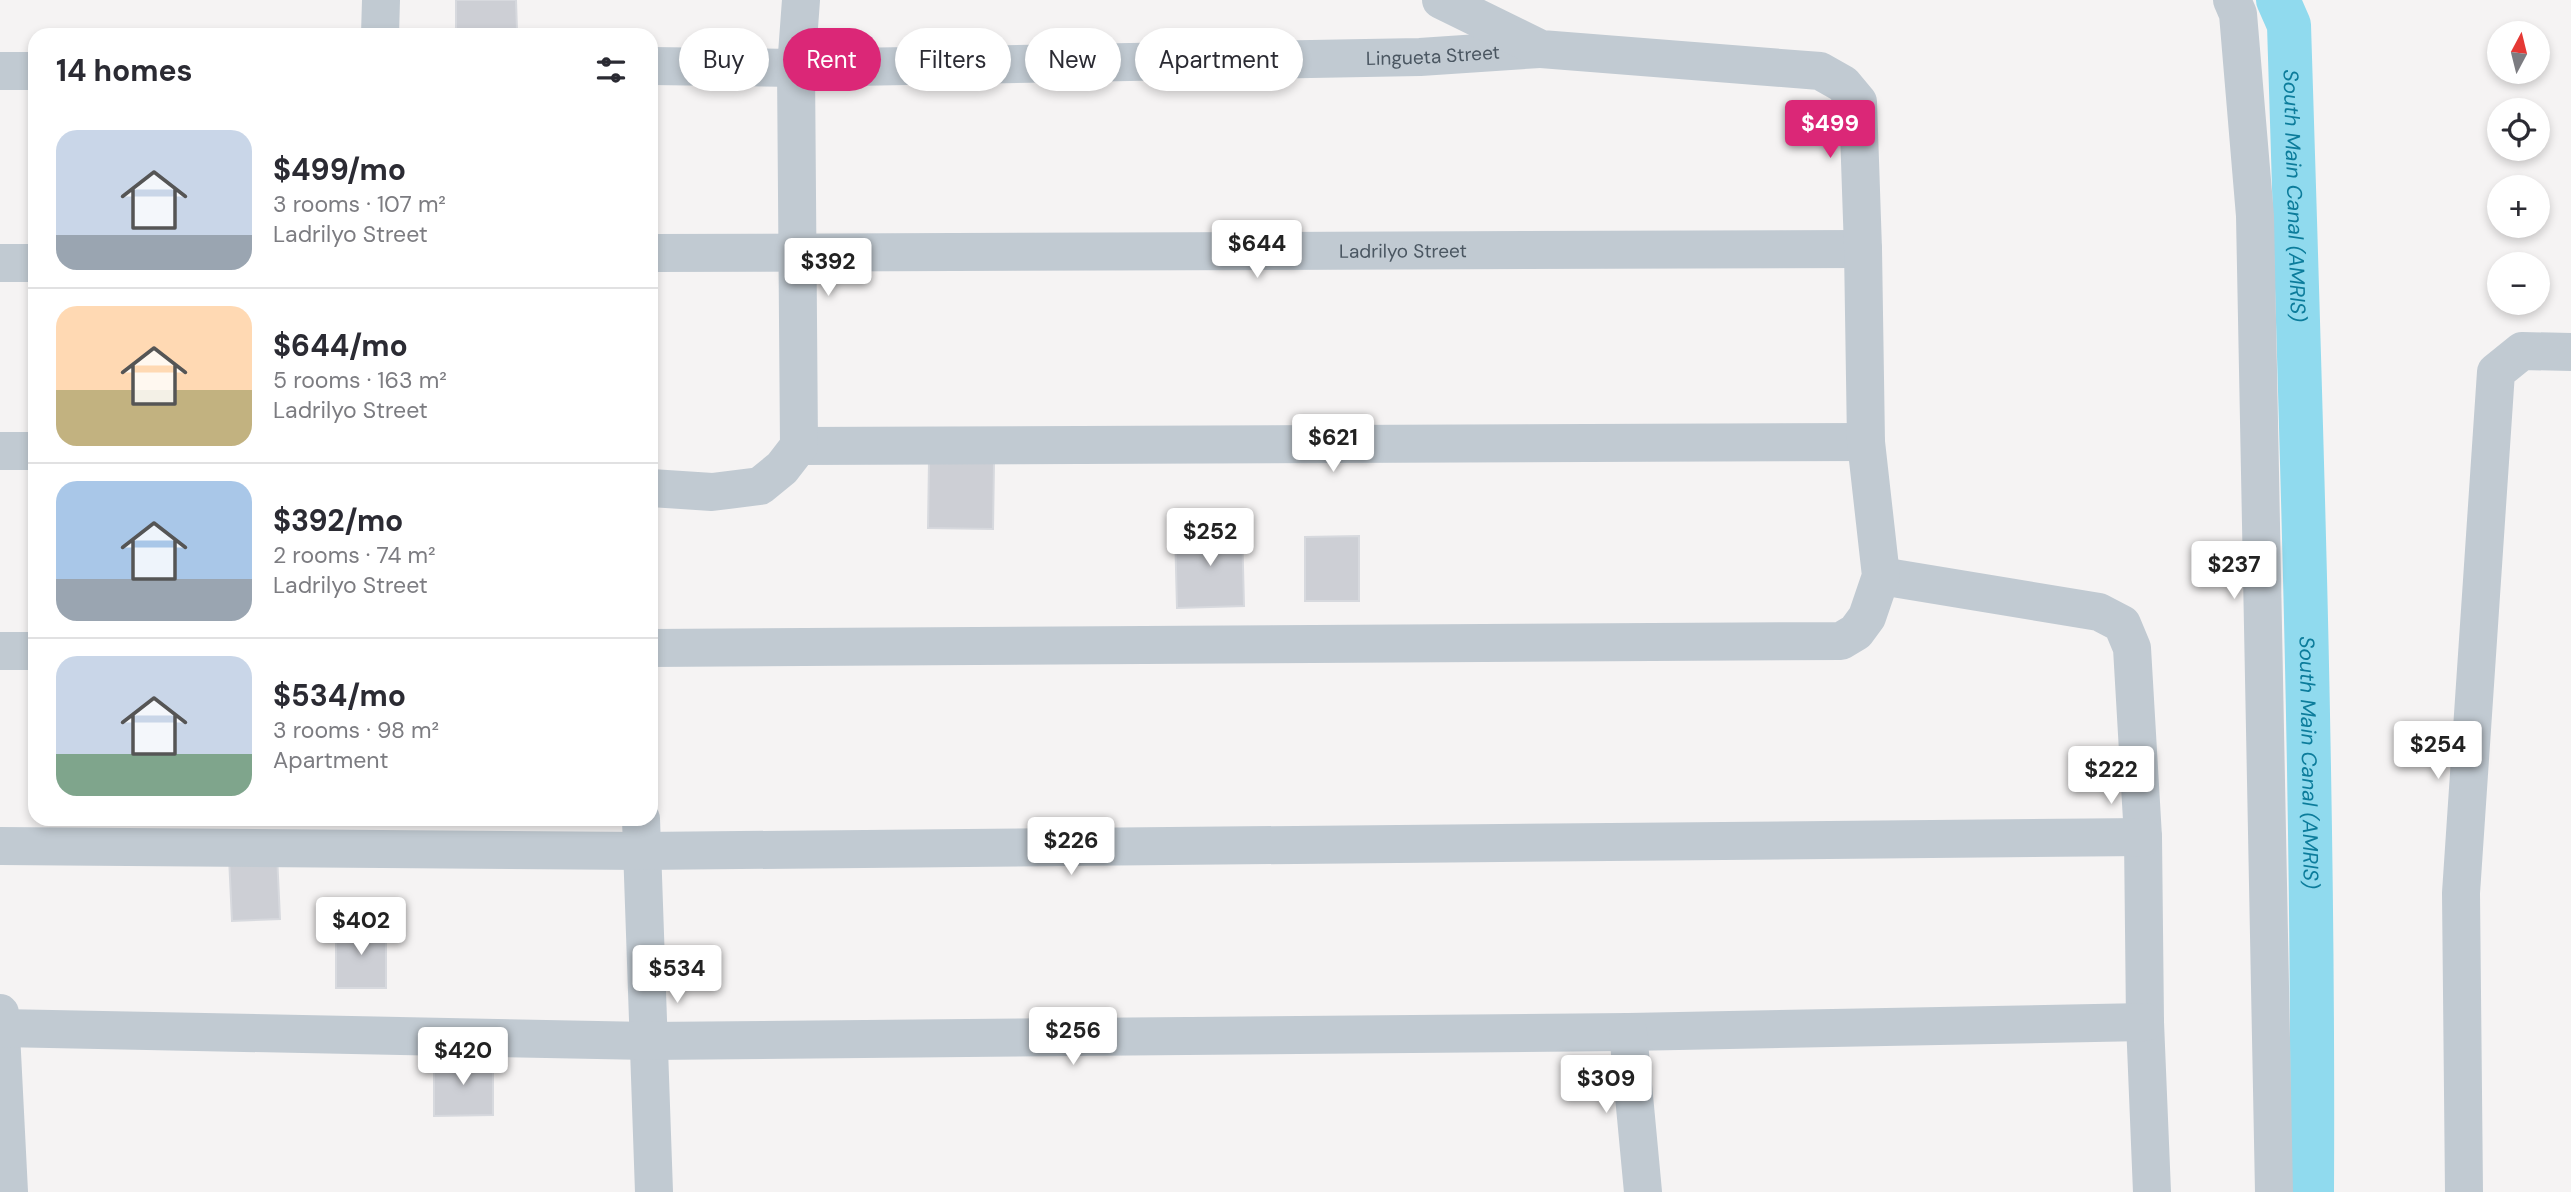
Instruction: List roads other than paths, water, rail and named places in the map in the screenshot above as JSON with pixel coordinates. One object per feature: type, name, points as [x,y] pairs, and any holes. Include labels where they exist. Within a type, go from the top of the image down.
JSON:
[{"type":"street","points":[[380,28],[381,0]]},
{"type":"street","points":[[799,28],[801,0]]},
{"type":"street","points":[[658,648],[1841,641],[1856,632],[1867,617],[1881,576],[1866,442],[1864,249],[1858,102],[1843,84],[1820,71],[1541,49],[1441,0]]},
{"type":"street","points":[[2232,0],[2238,14],[2255,216],[2274,1192]]},
{"type":"street","name":"Lingueta Street","points":[[881,67],[1420,57],[1541,49]]},
{"type":"street","name":"Lingueta Street","points":[[658,66],[783,68]]},
{"type":"street","points":[[0,71],[28,71]]},
{"type":"street","points":[[658,488],[712,492],[760,486],[782,468],[799,446],[796,91]]},
{"type":"street","name":"Ladrilyo Street","points":[[658,253],[1864,249]]},
{"type":"street","points":[[0,263],[28,263]]},
{"type":"street","points":[[2464,1192],[2461,893],[2496,372],[2522,351],[2571,352]]},
{"type":"street","points":[[799,446],[1866,442]]},
{"type":"street","points":[[0,451],[28,451]]},
{"type":"street","points":[[1881,576],[2099,612],[2122,624],[2133,648],[2143,837],[2145,1022],[2152,1192]]},
{"type":"street","points":[[0,651],[28,651]]},
{"type":"street","points":[[0,846],[642,835],[2143,837]]},
{"type":"street","points":[[642,835],[654,1192]]},
{"type":"street","points":[[9,1192],[1,1021],[648,1041],[1628,1032],[2145,1022]]},
{"type":"street","points":[[1628,1032],[1643,1192]]},
{"type":"waterway","name":"South Main Canal (AMRIS)","points":[[2278,0],[2289,25],[2298,317],[2309,754],[2312,1192]]}]
